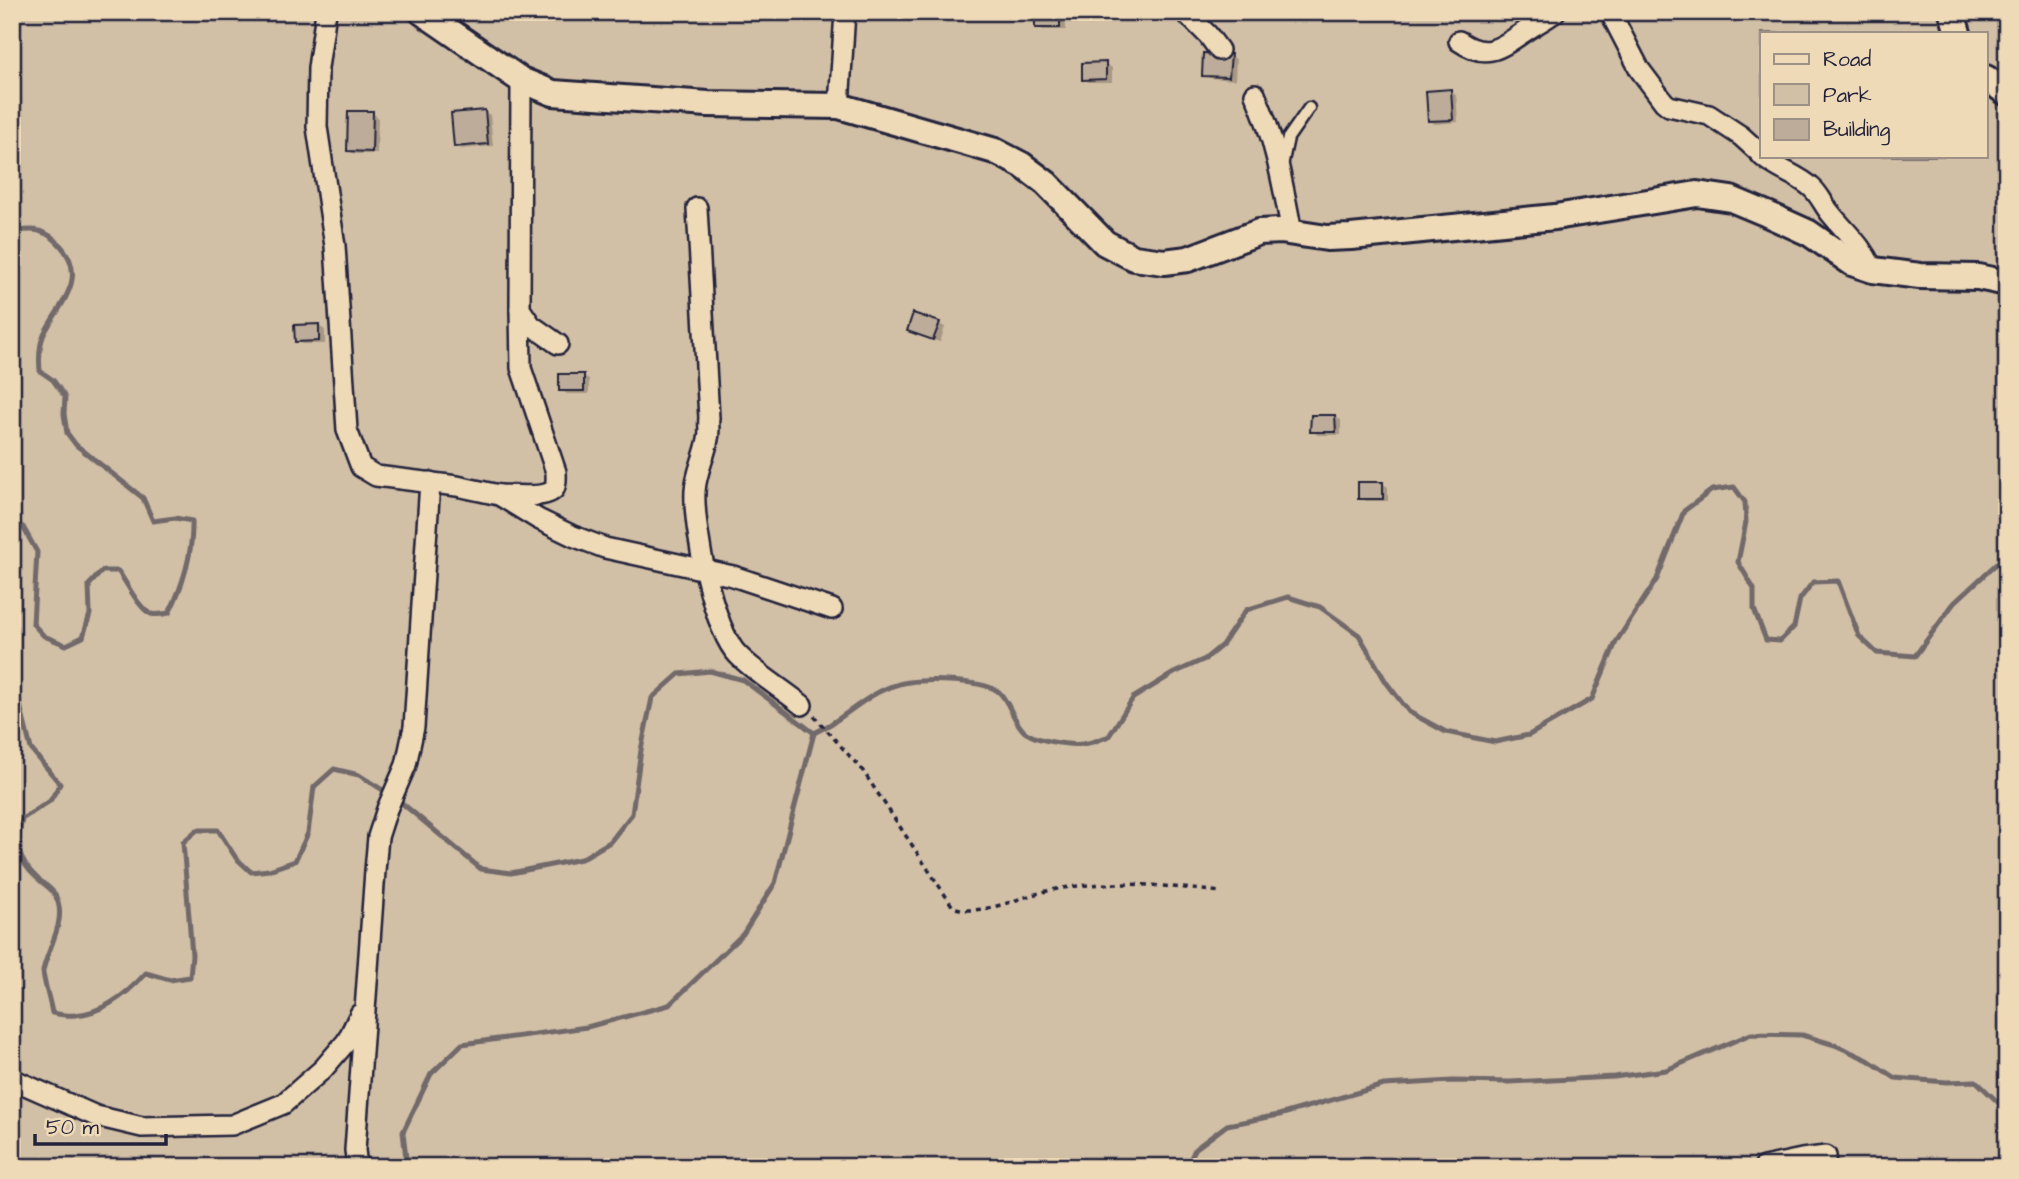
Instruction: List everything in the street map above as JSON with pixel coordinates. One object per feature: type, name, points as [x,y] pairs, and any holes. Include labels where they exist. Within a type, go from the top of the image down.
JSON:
[{"type":"street","points":[[326,12],[318,68],[317,127],[335,246],[347,430],[361,467],[376,476],[430,482],[499,495],[542,495],[553,490],[555,485],[556,472],[521,368],[521,80]]},
{"type":"street","points":[[422,12],[521,80],[554,93],[708,104],[839,106],[995,150],[1046,183],[1105,243],[1135,258],[1164,262],[1188,259],[1259,232],[1327,238],[1378,235],[1555,217],[1697,194],[1731,200],[1768,214],[1809,233],[1852,263],[1873,270],[1920,276],[1978,277],[2007,283]]},
{"type":"street","points":[[839,106],[845,12]]},
{"type":"street","points":[[1185,12],[1219,50]]},
{"type":"street","points":[[1459,41],[1480,52],[1491,51],[1503,47],[1555,12]]},
{"type":"street","points":[[1610,12],[1640,70],[1664,102],[1669,106],[1709,115],[1741,136],[1760,154]]},
{"type":"street","points":[[1952,12],[1958,32]]},
{"type":"street","points":[[1988,79],[2007,93]]},
{"type":"street","points":[[1255,94],[1268,124],[1292,233]]},
{"type":"street","points":[[1764,158],[1773,166],[1814,189],[1831,214],[1864,250],[1873,270]]},
{"type":"street","points":[[696,208],[709,418],[708,439],[695,492],[697,524],[706,570],[716,614],[736,654],[802,705]]},
{"type":"street","points":[[520,309],[531,325],[558,344]]},
{"type":"street","points":[[357,1167],[355,1150],[378,837],[406,765],[415,727],[430,482]]},
{"type":"street","points":[[499,495],[573,537],[605,548],[733,576],[832,609]]},
{"type":"street","points":[[12,1079],[96,1116],[142,1127],[232,1125],[283,1104],[323,1069],[347,1041],[365,1007]]},
{"type":"street","points":[[1764,1167],[1826,1156]]},
{"type":"lane","points":[[1280,173],[1288,138],[1309,108]]},
{"type":"path","points":[[802,705],[827,727],[863,771],[953,907],[965,911],[1053,889],[1098,883],[1221,892]]},
{"type":"green space","points":[[12,12],[2007,12],[2007,1167],[12,1167]]},
{"type":"building","points":[[1035,12],[1060,12],[1060,28],[1035,28]]},
{"type":"building","points":[[1199,12],[1220,12],[1221,14],[1199,16]]},
{"type":"building","points":[[1363,12],[1388,12],[1388,17],[1363,17]]},
{"type":"building","points":[[1203,53],[1231,54],[1229,77],[1202,76]]},
{"type":"building","points":[[1106,62],[1106,79],[1082,80],[1082,63]]},
{"type":"building","points":[[1451,89],[1453,120],[1428,121],[1426,91]]},
{"type":"building","points":[[485,110],[488,144],[454,147],[451,113]]},
{"type":"building","points":[[348,111],[373,111],[372,152],[347,151]]},
{"type":"building","points":[[913,313],[940,322],[933,340],[907,331]]},
{"type":"building","points":[[319,324],[319,341],[295,342],[294,325]]},
{"type":"building","points":[[559,374],[584,374],[584,391],[559,391]]},
{"type":"building","points":[[1311,415],[1335,415],[1336,432],[1310,432]]},
{"type":"building","points":[[1358,482],[1383,482],[1383,499],[1358,499]]},
{"type":"waterway","points":[[12,230],[36,230],[46,233],[61,246],[72,269],[69,291],[44,334],[40,357],[40,371],[53,380],[65,397],[67,433],[76,445],[143,498],[153,521],[175,518],[192,521],[192,533],[186,568],[169,613],[151,614],[138,601],[118,571],[102,571],[89,585],[90,614],[83,637],[66,645],[44,636],[33,624],[37,552],[23,527],[12,525]]},
{"type":"waterway","points":[[814,733],[882,690],[909,682],[942,681],[981,685],[999,692],[1019,725],[1033,736],[1069,744],[1093,742],[1109,736],[1133,698],[1174,673],[1205,659],[1222,645],[1246,610],[1288,597],[1320,607],[1359,635],[1386,682],[1409,712],[1446,732],[1495,742],[1529,735],[1592,699],[1616,642],[1657,579],[1684,511],[1712,490],[1734,487],[1745,502],[1746,522],[1738,562],[1754,589],[1754,609],[1766,640],[1780,641],[1794,627],[1800,599],[1813,582],[1838,581],[1859,636],[1877,653],[1915,656],[1954,603],[2007,554]]},
{"type":"waterway","points":[[397,799],[481,869],[511,873],[581,859],[610,842],[632,814],[652,698],[679,674],[710,671],[743,680],[814,733]]},
{"type":"waterway","points":[[12,688],[18,697],[31,749],[60,784],[50,801],[22,819],[19,837],[21,858],[30,871],[52,891],[60,910],[43,971],[52,1013],[72,1015],[105,1006],[123,995],[146,973],[170,980],[190,977],[192,955],[183,842],[197,830],[218,830],[236,858],[251,872],[269,870],[295,861],[308,833],[314,787],[334,769],[359,775],[389,794]]},
{"type":"waterway","points":[[407,1167],[403,1132],[431,1074],[462,1044],[587,1027],[669,1005],[743,934],[775,883],[814,733]]},
{"type":"waterway","points":[[1187,1167],[1195,1149],[1227,1125],[1279,1115],[1384,1085],[1614,1077],[1666,1070],[1751,1034],[1802,1035],[1835,1045],[1868,1060],[1895,1078],[1976,1081],[2007,1111]]}]
